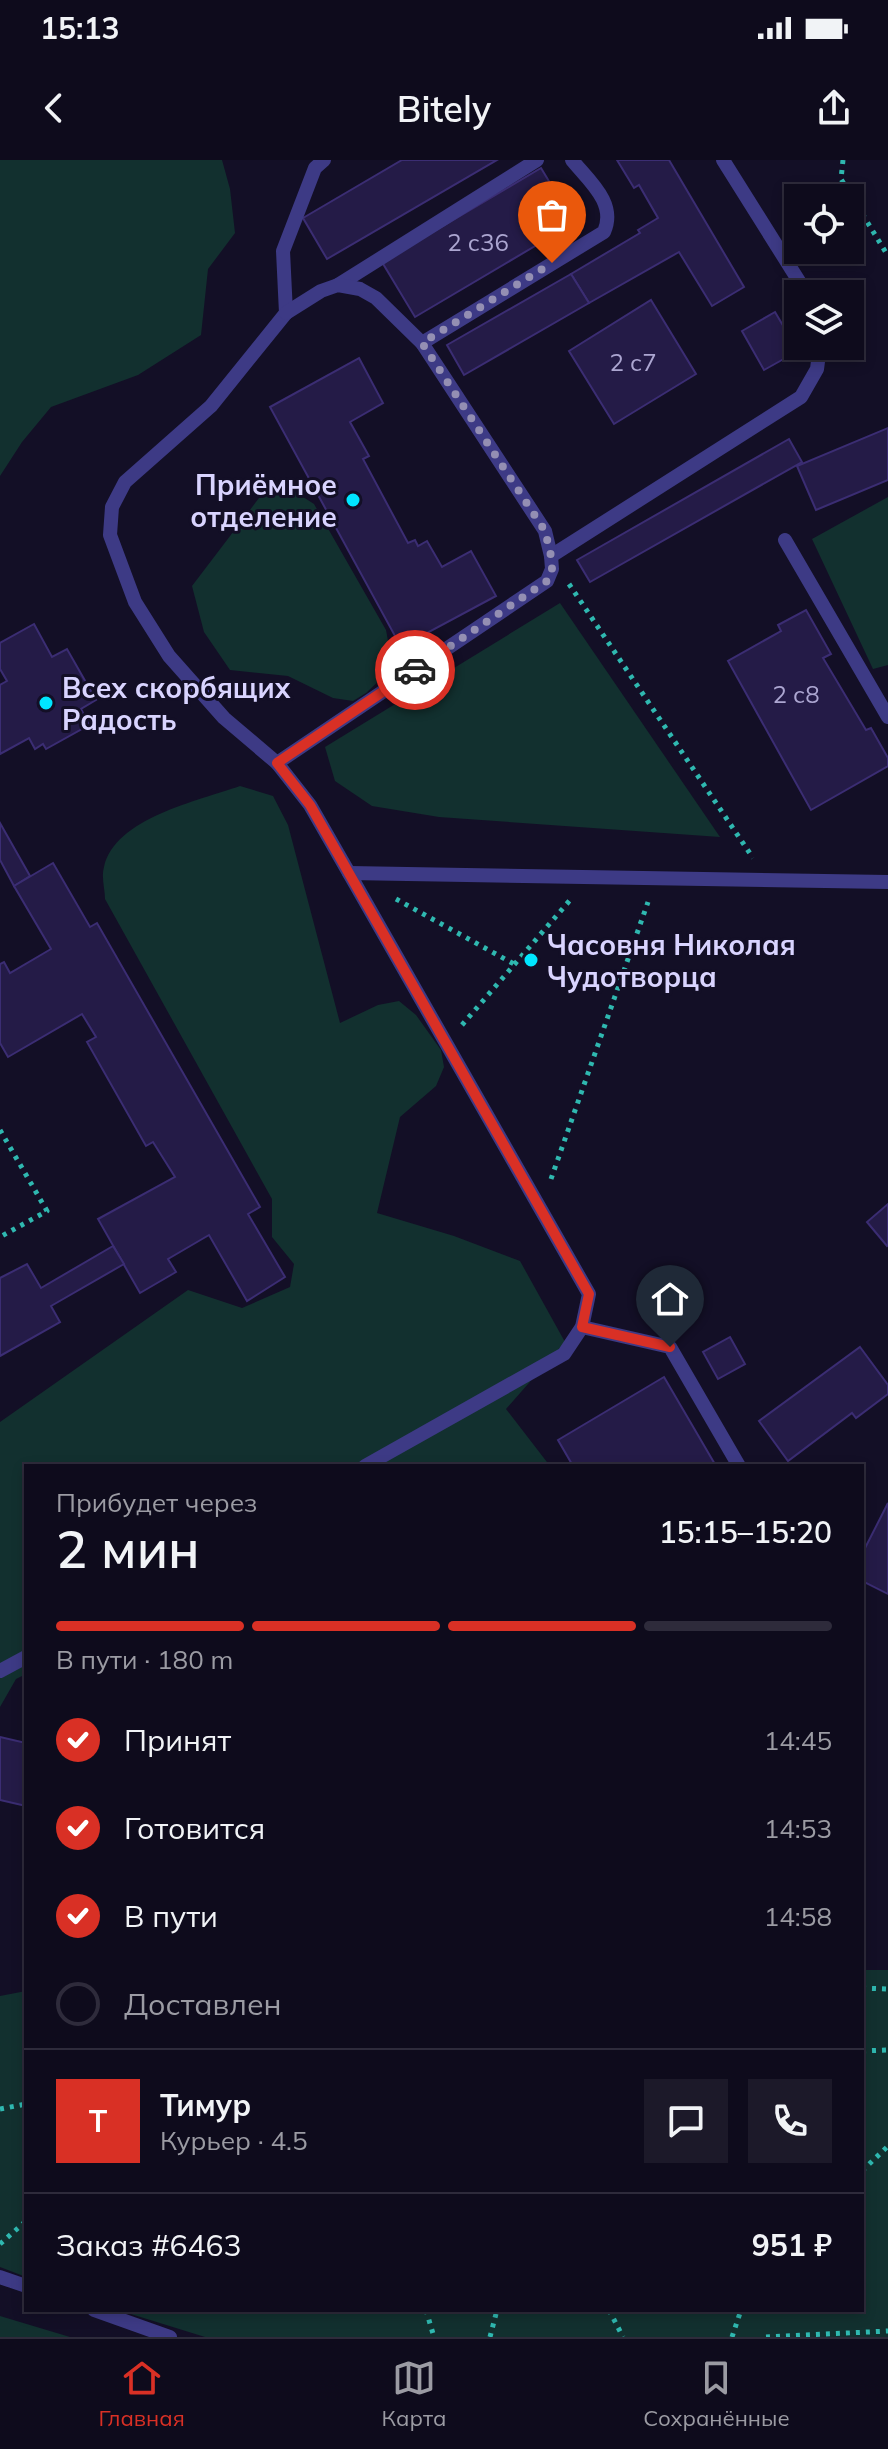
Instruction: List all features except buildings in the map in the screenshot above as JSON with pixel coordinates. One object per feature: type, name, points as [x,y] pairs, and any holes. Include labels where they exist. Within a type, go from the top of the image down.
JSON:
[{"type":"lane","points":[[286,313],[283,251],[315,168],[324,160]]},
{"type":"lane","points":[[369,1464],[564,1354],[582,1327],[589,1294],[310,805],[277,763],[224,718],[169,656],[135,602],[110,535],[112,507],[125,482],[211,406],[286,313],[321,291],[338,285],[537,160]]},
{"type":"lane","points":[[422,343],[604,232],[607,223],[604,198],[572,160]]},
{"type":"lane","points":[[723,160],[798,280]]},
{"type":"lane","points":[[277,763],[547,581],[552,569],[545,531],[422,343],[376,298],[360,289],[338,285]]},
{"type":"lane","points":[[551,556],[801,397],[817,369],[818,360]]},
{"type":"lane","points":[[785,540],[888,717]]},
{"type":"lane","points":[[349,873],[888,882]]},
{"type":"lane","points":[[582,1327],[670,1347],[738,1464]]},
{"type":"lane","points":[[0,1671],[24,1658]]},
{"type":"lane","points":[[0,2277],[24,2285]]},
{"type":"lane","points":[[100,2312],[170,2337]]},
{"type":"path","points":[[843,160],[841,179],[888,256]]},
{"type":"path","points":[[551,556],[766,879]]},
{"type":"path","points":[[447,1043],[590,877]]},
{"type":"path","points":[[541,1208],[657,878]]},
{"type":"path","points":[[390,896],[514,964]]},
{"type":"path","points":[[0,1130],[47,1211],[0,1237]]},
{"type":"path","points":[[864,1988],[888,1989]]},
{"type":"path","points":[[864,2051],[888,2050]]},
{"type":"path","points":[[0,2109],[24,2104]]},
{"type":"path","points":[[864,2169],[888,2146]]},
{"type":"path","points":[[0,2244],[24,2223]]},
{"type":"path","points":[[427,2312],[434,2337]]},
{"type":"path","points":[[490,2337],[496,2312]]},
{"type":"path","points":[[610,2312],[623,2337]]},
{"type":"path","points":[[732,2337],[740,2312]]},
{"type":"path","points":[[766,2337],[888,2331]]},
{"type":"green space","points":[[0,160],[222,160],[230,189],[235,233],[208,269],[201,335],[138,375],[51,407],[22,442],[0,476]]},
{"type":"green space","points":[[289,488],[314,504],[386,630],[391,657],[384,676],[353,701],[333,698],[288,676],[230,670],[204,632],[192,586],[259,498]]},
{"type":"green space","points":[[888,497],[888,665],[873,669],[812,539]]},
{"type":"green space","points":[[560,603],[720,837],[439,817],[372,806],[335,781],[325,747]]},
{"type":"green space","points":[[240,786],[273,796],[288,825],[340,1023],[378,1005],[399,1001],[416,1015],[441,1050],[444,1067],[436,1086],[400,1117],[377,1213],[454,1236],[520,1261],[565,1342],[506,1409],[548,1464],[24,1464],[24,1675],[16,1679],[0,1707],[0,1422],[188,1290],[242,1308],[290,1287],[294,1264],[272,1237],[272,1199],[105,899],[103,875],[111,850],[141,824],[181,805]]},
{"type":"green space","points":[[864,1970],[888,1970],[888,2337],[205,2337],[124,2312],[864,2312]]},
{"type":"green space","points":[[24,1991],[24,2276],[0,2267],[0,1996]]},
{"type":"green space","points":[[0,2316],[70,2337],[0,2337]]},
{"type":"way so far","points":[[415,670],[547,581],[552,569],[545,531],[422,343],[552,263]]},
{"type":"place","name":"Приёмное отделение","points":[[353,500]]},
{"type":"place","name":"Всех скорбящих Радость","points":[[46,703]]},
{"type":"place","name":"Часовня Николая Чудотворца","points":[[531,960]]},
{"type":"route","points":[[415,670],[277,763],[310,805],[589,1294],[582,1327],[670,1347]]}]
